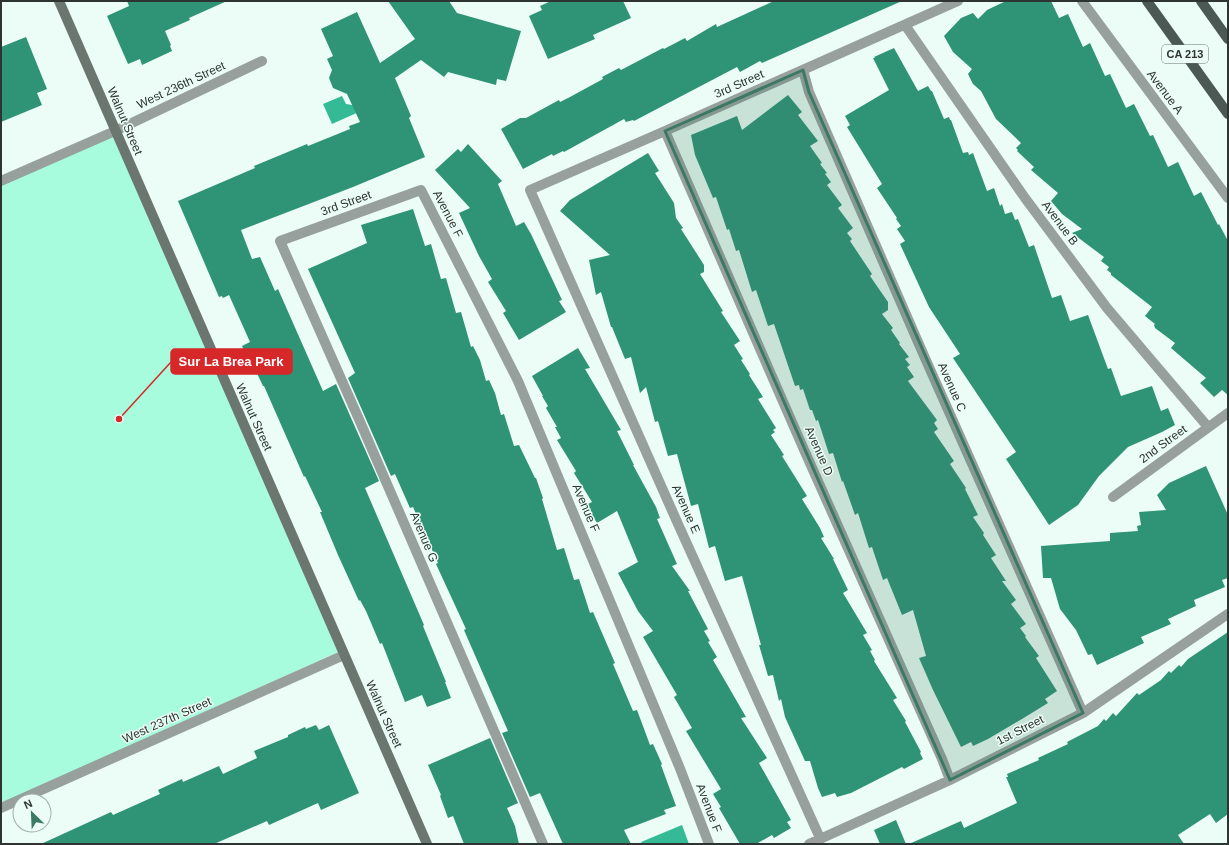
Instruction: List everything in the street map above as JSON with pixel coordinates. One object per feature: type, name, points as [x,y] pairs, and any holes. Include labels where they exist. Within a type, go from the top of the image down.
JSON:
[{"type":"main road","name":"CA 213","points":[[1147,1],[1227,109]]},
{"type":"main road","points":[[1201,1],[1228,39]]},
{"type":"street","name":"Walnut Street","points":[[59,1],[427,844]]},
{"type":"street","name":"3rd Street","points":[[530,190],[958,1]]},
{"type":"street","name":"Avenue A","points":[[1082,1],[1228,198]]},
{"type":"street","name":"Avenue B","points":[[905,25],[1025,198],[1107,308],[1208,427]]},
{"type":"street","name":"West 236th Street","points":[[1,181],[115,131],[262,61]]},
{"type":"street","name":"Avenue C","points":[[803,70],[812,100],[1083,713]]},
{"type":"street","name":"Avenue D","points":[[665,131],[950,780]]},
{"type":"street","name":"3rd Street","points":[[280,241],[421,190]]},
{"type":"street","name":"Avenue F","points":[[421,190],[518,381],[679,766],[709,844]]},
{"type":"street","name":"Avenue E","points":[[530,190],[678,524],[820,838]]},
{"type":"street","name":"Avenue G","points":[[280,241],[368,439],[542,844]]},
{"type":"street","name":"2nd Street","points":[[1113,497],[1228,413]]},
{"type":"street","name":"1st Street","points":[[809,844],[950,780],[1083,713],[1228,614]]},
{"type":"street","name":"West 237th Street","points":[[1,808],[344,655]]},
{"type":"highlighted area","points":[[803,70],[809,92],[1083,713],[950,780],[665,131]]},
{"type":"shaded area","points":[[342,96],[346,104],[352,105],[361,111],[332,124],[323,104]]},
{"type":"shaded area","points":[[113,136],[338,652],[25,793],[12,793],[12,799],[1,804],[1,186]]},
{"type":"shaded area","points":[[682,825],[689,844],[642,844],[641,842]]},
{"type":"building","points":[[127,1],[227,1],[189,18],[190,20],[165,31],[172,51],[142,65],[140,59],[128,64],[107,16],[129,6]]},
{"type":"building","points":[[388,1],[449,1],[457,13],[521,31],[506,81],[497,79],[496,85],[448,72],[444,77],[421,60],[395,78],[411,116],[409,118],[425,157],[353,187],[241,230],[252,259],[260,257],[275,291],[278,289],[323,391],[336,384],[379,481],[365,488],[424,625],[423,626],[451,698],[427,707],[422,695],[405,702],[382,643],[380,644],[366,611],[360,600],[359,601],[320,512],[322,512],[305,476],[304,477],[264,386],[253,365],[251,366],[242,346],[250,342],[229,295],[223,298],[222,296],[219,297],[178,201],[255,168],[254,166],[307,144],[308,146],[350,129],[349,126],[360,122],[347,94],[333,88],[329,78],[332,70],[327,59],[333,56],[321,29],[357,12],[380,63],[415,39]]},
{"type":"building","points":[[551,1],[623,1],[631,18],[593,35],[595,39],[548,59],[529,16],[542,10],[540,6]]},
{"type":"building","points":[[774,1],[902,1],[762,63],[760,61],[740,72],[737,67],[634,121],[626,122],[624,119],[564,152],[563,151],[553,156],[552,154],[523,169],[501,129],[520,118],[526,118],[559,100],[560,102],[570,97],[603,79],[602,77],[619,68],[621,70],[685,38],[687,41],[716,24],[717,27]]},
{"type":"building","points":[[1006,1],[1051,1],[1059,18],[1068,14],[1083,47],[1090,43],[1105,76],[1110,74],[1126,108],[1134,104],[1150,136],[1153,135],[1168,167],[1178,162],[1194,196],[1201,192],[1228,241],[1228,395],[1222,390],[1214,397],[1200,383],[1206,378],[1171,348],[1175,343],[1155,328],[1155,324],[1145,316],[1152,307],[1111,275],[1111,273],[1107,270],[1109,267],[1101,261],[1104,257],[1072,233],[1082,229],[1062,214],[1051,201],[1058,193],[1031,170],[1034,167],[1017,151],[1018,150],[1016,148],[1021,143],[996,119],[981,91],[973,84],[968,74],[972,69],[953,52],[944,36],[961,18],[973,13],[978,19],[987,10]]},
{"type":"building","points":[[26,37],[47,89],[37,93],[42,105],[1,122],[1,47]]},
{"type":"building","points":[[894,48],[918,91],[928,86],[932,91],[944,119],[949,117],[951,120],[963,153],[968,152],[969,155],[973,153],[987,191],[994,188],[1000,206],[1002,204],[1005,214],[1012,212],[1015,220],[1018,219],[1029,247],[1034,245],[1052,298],[1061,295],[1070,321],[1088,315],[1108,369],[1111,368],[1121,396],[1152,386],[1161,411],[1168,408],[1175,425],[1128,447],[1099,476],[1078,505],[1049,525],[1006,459],[1016,452],[953,358],[960,354],[929,307],[900,244],[905,241],[897,229],[901,226],[877,188],[882,184],[847,127],[850,125],[845,116],[889,90],[873,58]]},
{"type":"building","points":[[788,95],[802,112],[798,115],[818,141],[810,146],[822,163],[820,164],[827,173],[825,174],[831,182],[827,185],[842,205],[838,208],[853,228],[847,233],[852,239],[850,241],[872,274],[870,276],[888,302],[888,310],[882,314],[893,328],[891,330],[909,357],[905,359],[910,365],[907,367],[914,377],[908,381],[937,420],[934,423],[938,429],[934,432],[954,461],[950,464],[966,488],[965,489],[978,515],[973,517],[996,555],[991,558],[1006,581],[1002,581],[1016,600],[1011,604],[1026,624],[1020,628],[1039,656],[1036,658],[1057,691],[1045,699],[1048,703],[988,739],[973,746],[971,742],[961,747],[933,690],[919,658],[926,656],[913,610],[902,615],[887,578],[883,580],[872,547],[869,548],[858,513],[855,515],[843,481],[842,482],[833,453],[829,454],[818,420],[816,421],[812,410],[810,410],[803,389],[800,390],[799,385],[795,386],[774,324],[768,326],[756,290],[752,292],[739,250],[736,251],[716,197],[713,198],[695,155],[691,135],[737,116],[742,130]]},
{"type":"building","points":[[468,144],[502,181],[498,184],[516,226],[524,222],[531,234],[562,300],[559,301],[566,312],[519,340],[503,313],[506,311],[488,282],[492,279],[479,256],[459,213],[470,208],[435,170],[458,149],[461,152]]},
{"type":"building","points":[[648,153],[659,171],[655,173],[674,203],[676,218],[683,228],[681,229],[704,265],[704,272],[700,274],[723,311],[721,312],[740,341],[734,345],[743,359],[741,360],[750,374],[749,375],[763,397],[758,399],[776,428],[773,430],[775,432],[771,435],[784,455],[782,456],[807,496],[802,499],[820,528],[824,537],[821,538],[834,559],[848,590],[843,593],[867,633],[863,635],[872,650],[870,651],[875,660],[874,661],[897,698],[893,700],[906,721],[905,722],[921,752],[920,753],[923,759],[904,769],[902,767],[851,793],[837,797],[835,793],[822,797],[810,761],[805,761],[785,717],[781,699],[779,701],[773,675],[768,676],[742,576],[725,581],[715,546],[709,548],[698,504],[691,506],[677,454],[668,456],[658,421],[655,422],[646,387],[640,393],[631,357],[625,359],[611,327],[601,292],[596,295],[589,260],[610,255],[560,211],[570,200]]},
{"type":"building","points":[[413,209],[425,246],[431,244],[441,279],[446,278],[456,313],[461,312],[471,347],[473,346],[480,360],[486,381],[489,380],[495,393],[501,415],[504,414],[514,446],[519,445],[536,478],[557,550],[564,548],[574,580],[579,579],[590,613],[593,612],[615,663],[613,664],[633,711],[637,710],[650,745],[653,744],[662,764],[661,765],[676,806],[664,810],[666,814],[624,830],[631,844],[563,844],[540,793],[530,797],[502,733],[508,731],[464,630],[466,629],[436,564],[438,563],[413,507],[410,508],[395,474],[391,476],[348,378],[355,373],[308,269],[367,243],[361,225]]},
{"type":"building","points":[[578,348],[590,368],[585,369],[621,430],[617,431],[633,465],[656,507],[660,518],[657,519],[677,564],[672,566],[690,591],[688,591],[708,629],[704,631],[710,641],[708,642],[717,657],[713,660],[746,717],[741,718],[767,758],[759,763],[791,820],[787,822],[791,828],[774,838],[772,835],[756,844],[740,844],[719,808],[721,807],[713,794],[721,789],[686,731],[692,728],[674,697],[677,695],[643,637],[653,631],[638,611],[618,573],[638,562],[617,511],[597,523],[586,505],[592,502],[574,473],[576,471],[557,440],[561,438],[555,427],[557,427],[546,408],[548,406],[532,376]]},
{"type":"building","points":[[1206,466],[1228,515],[1228,578],[1222,580],[1225,587],[1194,600],[1196,606],[1168,619],[1171,624],[1141,637],[1144,643],[1097,665],[1092,654],[1088,655],[1076,630],[1060,609],[1051,578],[1043,578],[1041,546],[1110,541],[1110,533],[1138,531],[1137,526],[1141,525],[1139,512],[1166,510],[1157,495],[1169,483]]},
{"type":"building","points":[[1228,632],[1228,814],[1216,823],[1210,814],[1178,835],[1184,844],[909,844],[961,821],[964,828],[1017,803],[1006,777],[1008,777],[1007,774],[1039,760],[1038,758],[1068,744],[1067,742],[1098,726],[1104,719],[1106,721],[1113,713],[1116,716],[1137,693],[1139,695],[1161,680],[1169,671],[1171,673],[1179,665],[1181,667],[1188,659]]},
{"type":"building","points":[[316,725],[319,730],[329,725],[359,793],[321,810],[318,803],[269,825],[267,821],[214,844],[41,844],[111,812],[113,815],[160,794],[158,790],[182,779],[183,782],[219,766],[223,774],[257,758],[254,751],[288,737],[288,735],[305,727],[306,729]]},
{"type":"building","points":[[490,738],[518,803],[507,808],[515,826],[519,844],[464,844],[453,816],[448,818],[440,796],[441,795],[428,765]]},
{"type":"building","points":[[896,820],[906,844],[880,844],[874,830]]},
{"type":"place","name":"Sur La Brea Park","points":[[119,419]]}]
